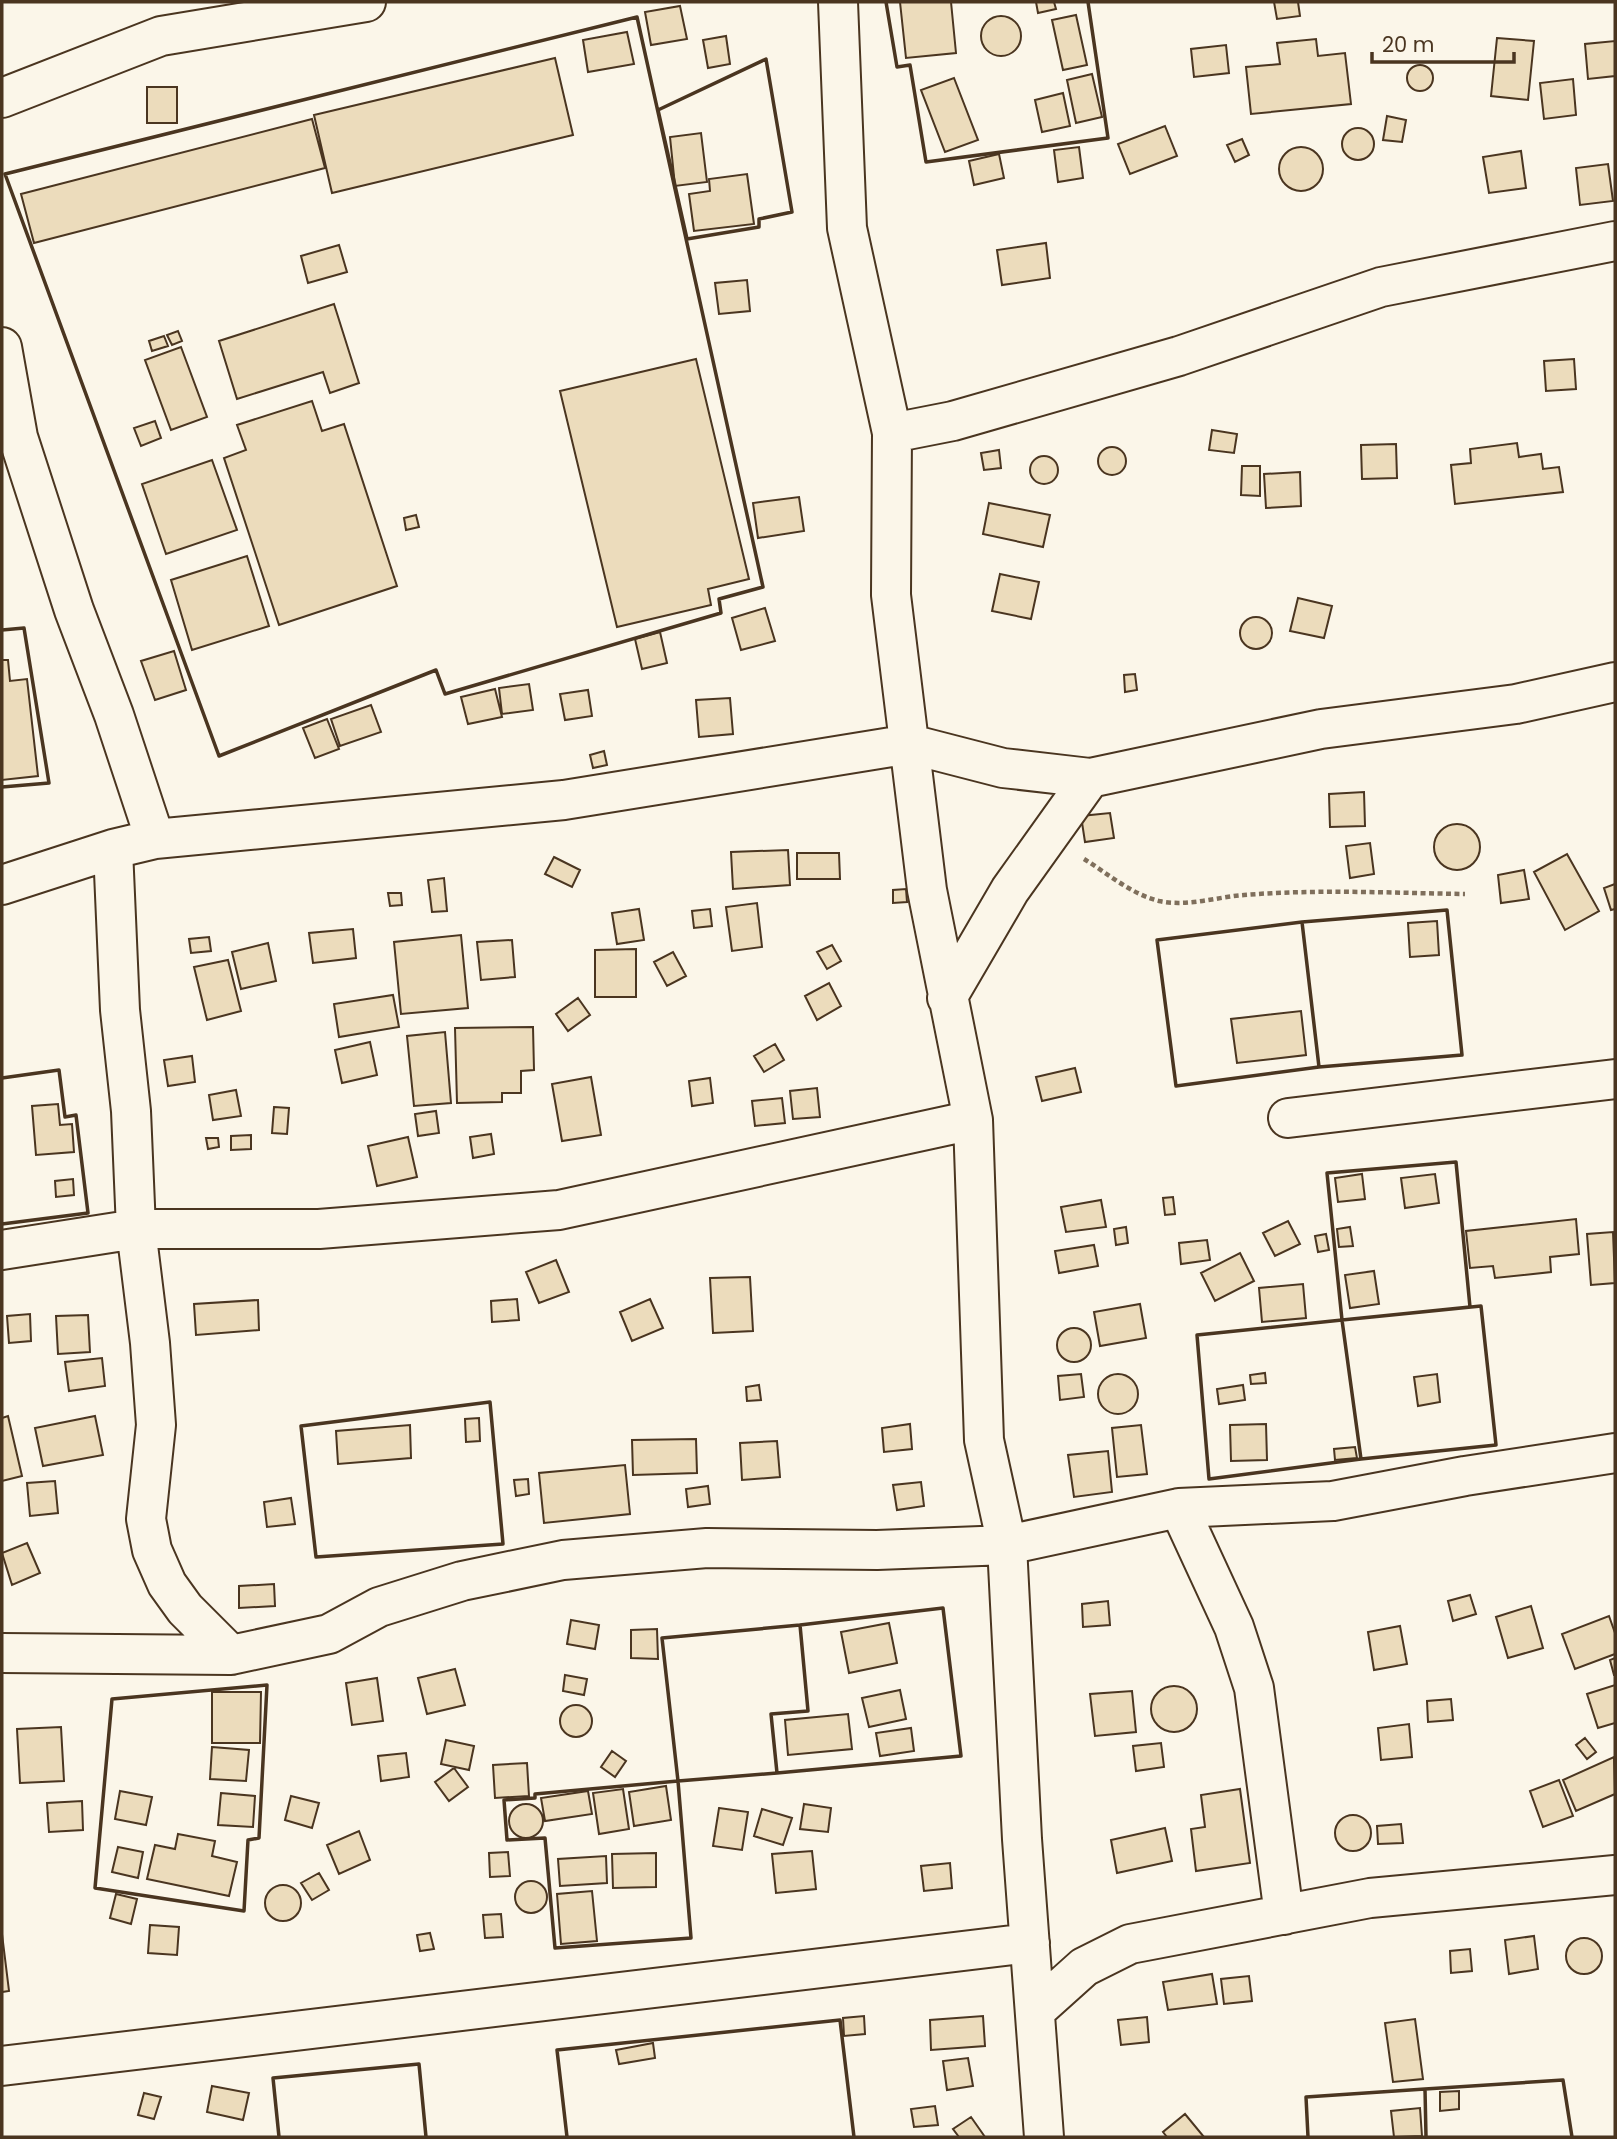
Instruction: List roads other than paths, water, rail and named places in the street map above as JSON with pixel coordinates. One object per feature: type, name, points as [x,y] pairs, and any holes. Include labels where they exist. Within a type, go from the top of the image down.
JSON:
[{"type":"street","points":[[2,98],[161,36],[366,2]]},
{"type":"street","points":[[838,2],[847,228],[892,433],[891,594],[927,890],[973,1120],[984,1440],[1007,1545],[1044,2137]]},
{"type":"street","points":[[892,433],[953,421],[1167,360],[1381,287],[1615,241]]},
{"type":"street","points":[[2,347],[18,437],[15,471],[74,610],[114,715],[155,839]]},
{"type":"street","points":[[2,885],[113,849],[155,839],[564,800],[910,744],[1003,768],[1090,778],[1321,729],[1516,704],[1615,682]]},
{"type":"street","points":[[947,998],[1010,890],[1090,778]]},
{"type":"street","points":[[113,849],[120,1010],[131,1111],[136,1229],[150,1343],[156,1425],[146,1519],[152,1550],[167,1584],[185,1609],[232,1655]]},
{"type":"street","points":[[1288,1118],[1615,1079]]},
{"type":"street","points":[[2,1250],[136,1229],[319,1228],[559,1210],[973,1120]]},
{"type":"street","points":[[2,1653],[108,1651],[232,1655],[329,1634],[379,1607],[462,1581],[563,1560],[707,1548],[877,1550],[1007,1545],[1179,1508],[1333,1501],[1465,1476],[1615,1453]]},
{"type":"street","points":[[1179,1508],[1234,1627],[1254,1688],[1284,1915]]},
{"type":"street","points":[[1035,2011],[1084,1967],[1130,1944],[1370,1898],[1615,1875]]},
{"type":"street","points":[[2,2066],[1030,1943]]}]
